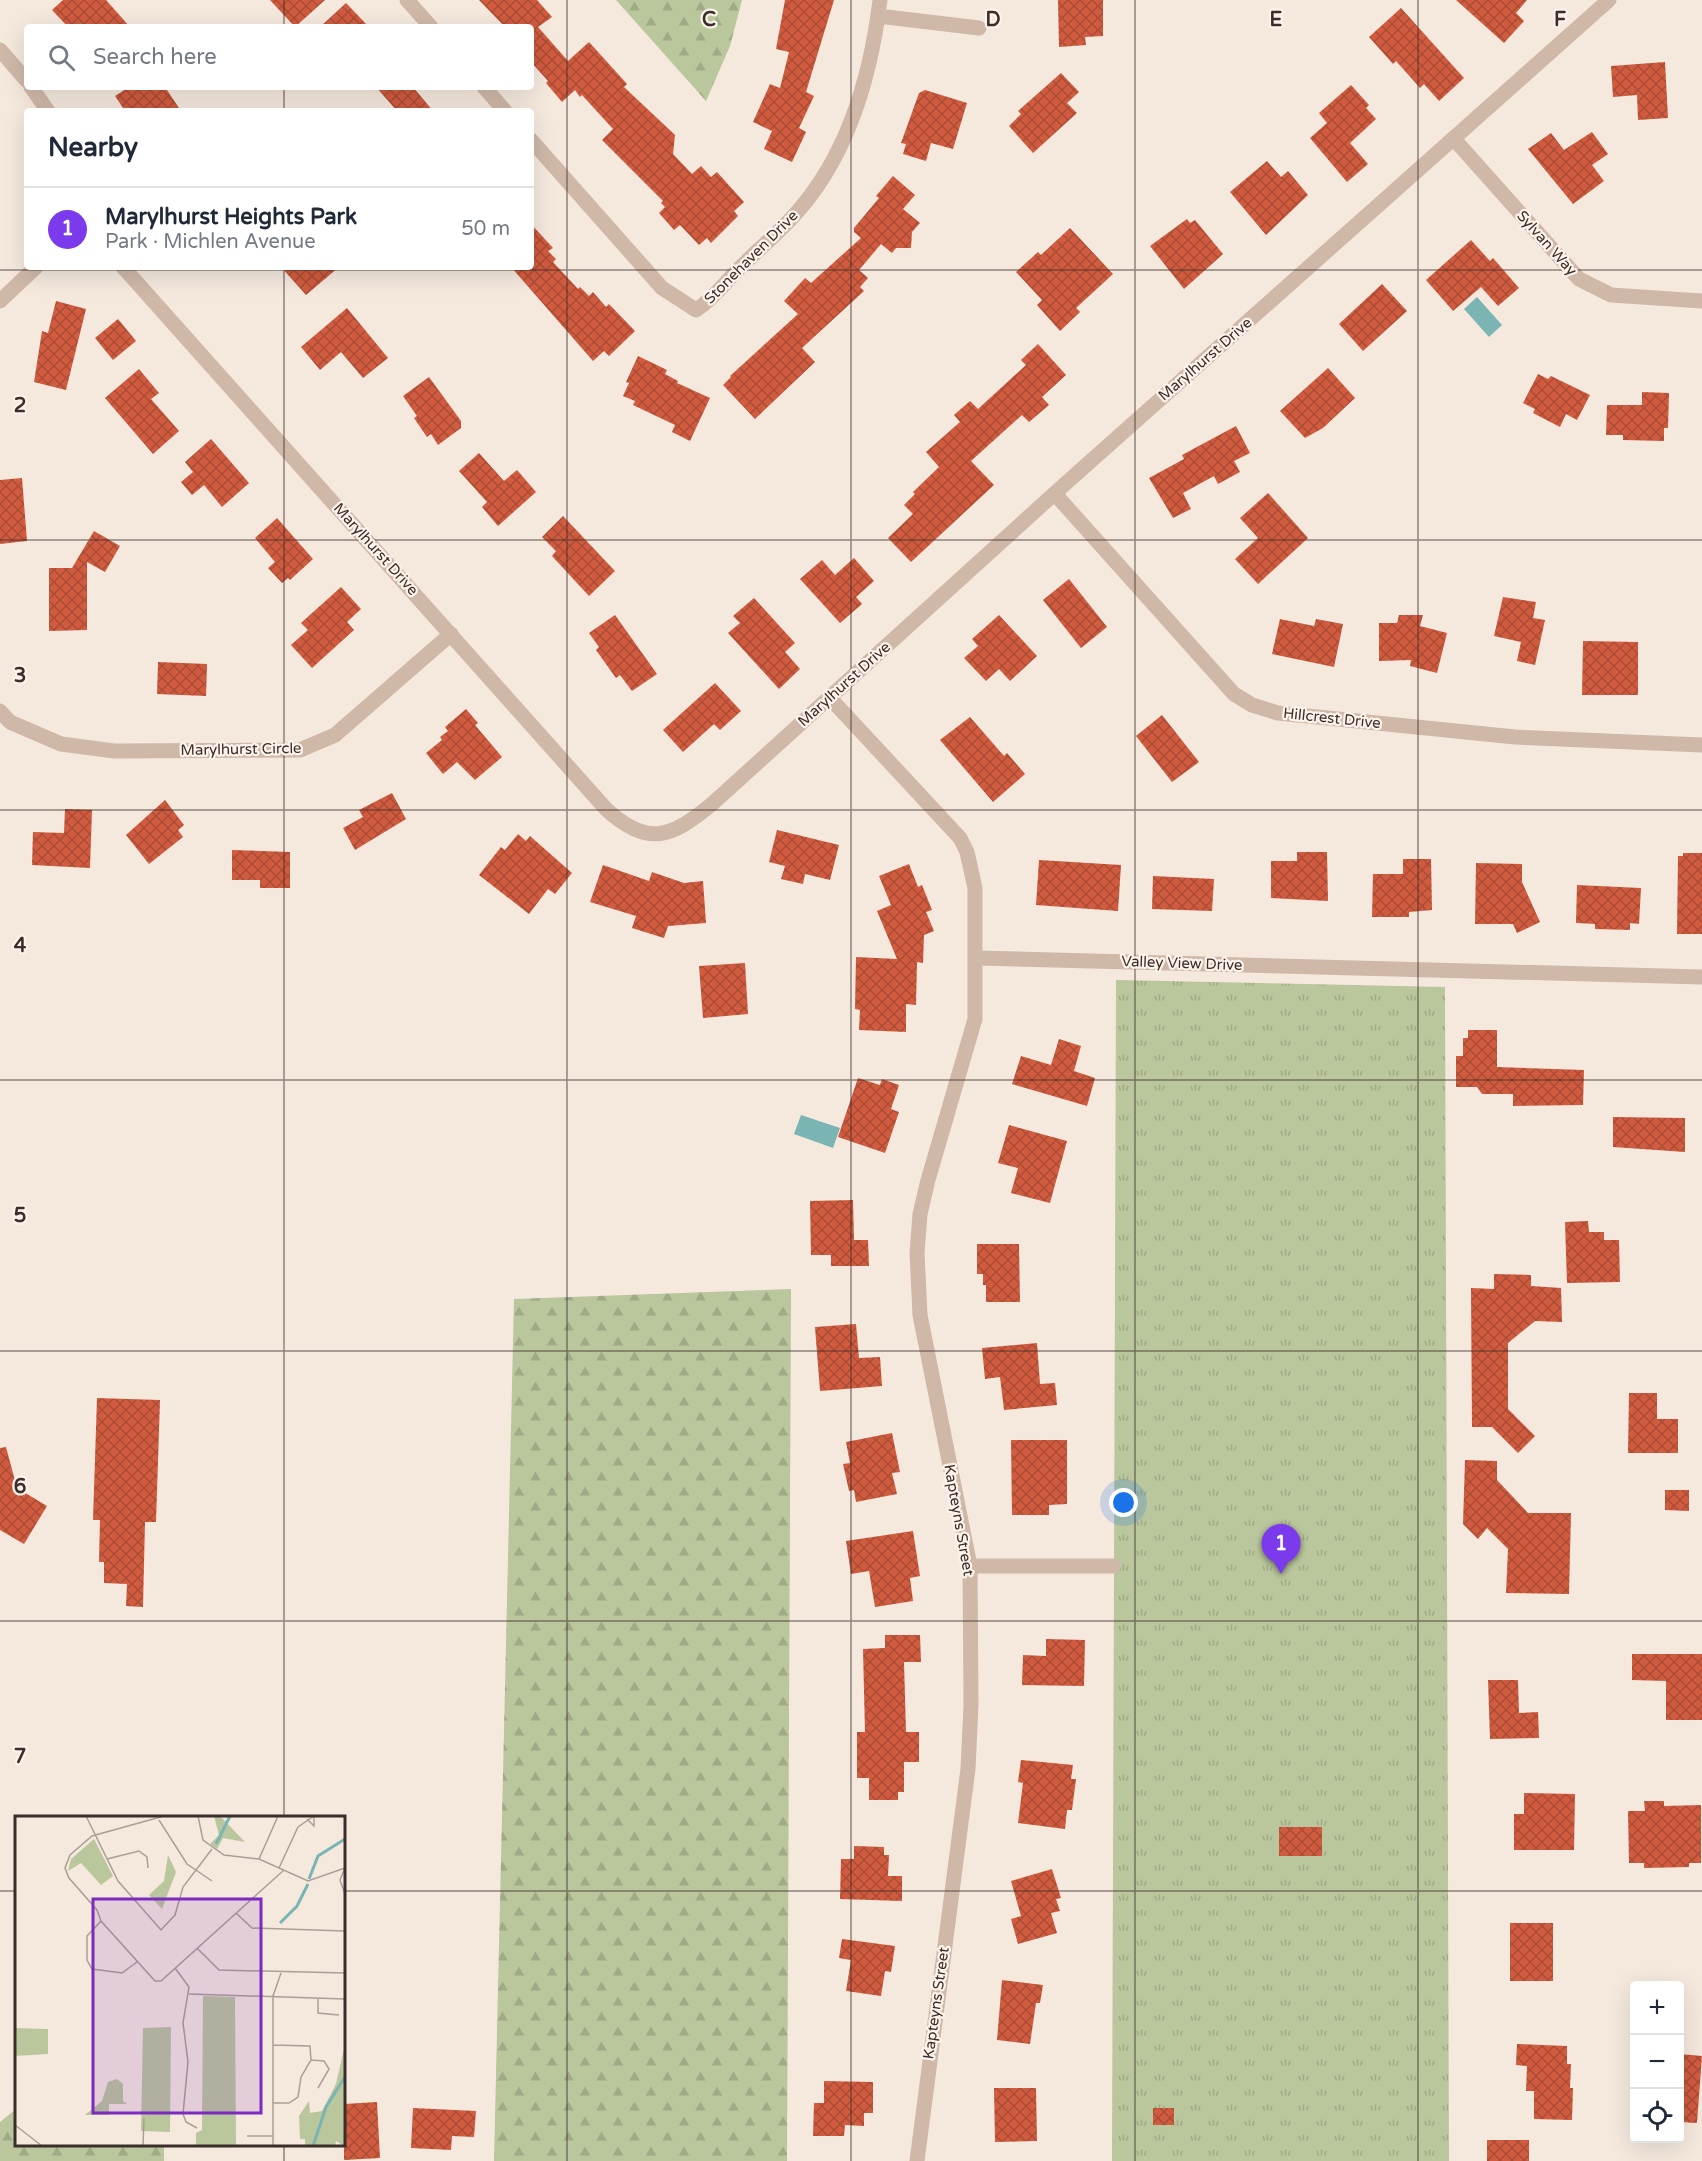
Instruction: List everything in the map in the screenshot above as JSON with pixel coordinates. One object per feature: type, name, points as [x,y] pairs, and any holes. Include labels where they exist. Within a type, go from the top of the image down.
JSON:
[{"type":"street","points":[[407,0],[428,24]]},
{"type":"street","name":"Stonehaven Drive","points":[[534,143],[662,288],[696,310],[716,297],[731,275],[798,211],[832,163],[854,114],[880,0]]},
{"type":"street","name":"Marylhurst Drive","points":[[126,270],[606,809],[633,829],[652,834],[672,833],[688,824],[1609,0]]},
{"type":"street","points":[[878,16],[978,28]]},
{"type":"street","points":[[0,50],[24,78]]},
{"type":"street","points":[[34,90],[46,108]]},
{"type":"street","points":[[487,90],[502,108]]},
{"type":"street","name":"Sylvan Way","points":[[1454,139],[1579,279],[1611,295],[1702,301]]},
{"type":"street","points":[[0,301],[33,270]]},
{"type":"street","name":"Hillcrest Drive","points":[[1055,494],[1234,694],[1252,705],[1278,713],[1515,737],[1702,745]]},
{"type":"street","name":"Marylhurst Circle","points":[[0,711],[10,722],[61,744],[114,751],[300,750],[335,735],[451,634]]},
{"type":"street","points":[[830,697],[960,838],[972,869],[975,888],[976,958]]},
{"type":"street","name":"Valley View Drive","points":[[976,958],[1702,977]]},
{"type":"street","name":"Kapteyns Street","points":[[917,2161],[968,1769],[971,1705],[970,1566],[920,1315],[916,1253],[920,1214],[927,1180],[975,1019],[976,958]]},
{"type":"street","points":[[970,1566],[1113,1566]]},
{"type":"green space","points":[[616,0],[742,0],[730,46],[706,101]]},
{"type":"green space","points":[[1116,980],[1445,987],[1449,2161],[1112,2161]]},
{"type":"green space","points":[[791,1289],[787,2161],[494,2161],[514,1299]]},
{"type":"green space","points":[[15,2110],[15,2146],[164,2146],[164,2161],[0,2161],[0,2122]]},
{"type":"water","points":[[1477,297],[1502,325],[1489,337],[1464,309]]},
{"type":"water","points":[[801,1115],[840,1128],[833,1148],[794,1134]]},
{"type":"building","points":[[63,0],[106,0],[127,24],[65,24],[52,10]]},
{"type":"building","points":[[270,0],[325,0],[298,24],[292,24]]},
{"type":"building","points":[[479,0],[537,0],[552,17],[538,27],[568,61],[589,42],[627,84],[624,87],[675,135],[673,154],[692,174],[701,166],[711,177],[717,172],[744,202],[734,211],[738,216],[711,243],[707,238],[699,245],[680,225],[674,230],[659,213],[665,207],[661,203],[663,201],[602,140],[613,129],[575,90],[562,102],[534,65],[534,24],[502,24]]},
{"type":"building","points":[[785,0],[834,0],[806,92],[814,96],[799,128],[806,132],[792,162],[764,149],[772,131],[753,122],[770,84],[780,88],[789,52],[776,49]]},
{"type":"building","points":[[1058,0],[1103,0],[1103,36],[1085,37],[1086,45],[1059,47]]},
{"type":"building","points":[[1456,0],[1527,0],[1516,13],[1524,21],[1504,43]]},
{"type":"building","points":[[346,3],[366,24],[323,24]]},
{"type":"building","points":[[1401,8],[1464,78],[1439,101],[1424,84],[1420,88],[1396,61],[1393,64],[1369,37]]},
{"type":"building","points":[[1665,62],[1668,118],[1638,120],[1637,95],[1613,97],[1611,66]]},
{"type":"building","points":[[1061,73],[1079,92],[1067,103],[1077,113],[1033,153],[1009,126],[1021,114],[1018,111]]},
{"type":"building","points":[[1351,85],[1369,105],[1366,108],[1376,119],[1350,143],[1368,164],[1347,182],[1310,138],[1327,123],[1319,113]]},
{"type":"building","points":[[124,90],[167,90],[179,108],[123,108],[115,96]]},
{"type":"building","points":[[379,90],[416,90],[430,108],[394,108]]},
{"type":"building","points":[[925,90],[967,103],[953,149],[931,143],[926,161],[903,154],[906,144],[901,143],[919,93]]},
{"type":"building","points":[[1592,132],[1608,154],[1592,165],[1604,181],[1573,204],[1528,149],[1551,133],[1564,150]]},
{"type":"building","points":[[1267,161],[1281,177],[1288,171],[1308,195],[1266,235],[1230,192]]},
{"type":"building","points":[[893,176],[915,195],[903,209],[920,223],[912,232],[911,248],[896,248],[892,253],[881,244],[859,270],[868,278],[860,287],[864,291],[802,348],[815,362],[755,419],[723,385],[798,314],[784,301],[805,278],[811,283],[861,238],[854,232],[854,228],[879,198],[876,196]]},
{"type":"building","points":[[1187,219],[1190,223],[1195,220],[1223,254],[1184,289],[1150,246]]},
{"type":"building","points":[[534,227],[553,248],[548,251],[556,259],[553,262],[578,289],[580,287],[589,296],[593,292],[606,307],[609,304],[635,331],[609,356],[604,351],[593,361],[514,270],[534,270]]},
{"type":"building","points":[[1070,228],[1113,274],[1076,308],[1080,312],[1060,331],[1037,305],[1042,300],[1016,272],[1038,252],[1041,255]]},
{"type":"building","points":[[1471,240],[1490,261],[1493,258],[1519,288],[1498,306],[1481,287],[1453,311],[1426,280]]},
{"type":"building","points":[[284,270],[335,270],[306,295]]},
{"type":"building","points":[[1382,284],[1407,311],[1363,351],[1339,324]]},
{"type":"building","points":[[56,301],[86,309],[66,390],[34,382],[42,331],[48,333]]},
{"type":"building","points":[[347,308],[388,358],[363,378],[341,352],[320,370],[301,347]]},
{"type":"building","points":[[118,319],[136,341],[113,360],[95,338]]},
{"type":"building","points":[[1038,344],[1066,375],[1042,397],[1049,405],[1029,422],[1022,415],[971,461],[994,485],[911,562],[888,538],[913,514],[904,505],[915,494],[913,492],[939,467],[926,452],[960,422],[954,415],[970,401],[978,409],[1026,365],[1021,360]]},
{"type":"building","points":[[638,356],[667,370],[665,374],[678,381],[677,383],[710,398],[690,441],[672,432],[675,425],[633,405],[635,401],[623,396],[629,383],[626,382]]},
{"type":"building","points":[[1328,368],[1355,398],[1323,428],[1305,438],[1280,411]]},
{"type":"building","points":[[139,369],[159,393],[151,399],[179,431],[153,454],[105,398]]},
{"type":"building","points":[[1538,374],[1548,379],[1551,376],[1590,395],[1577,420],[1566,414],[1560,427],[1533,413],[1535,409],[1523,403]]},
{"type":"building","points":[[429,377],[461,421],[461,428],[438,445],[431,434],[427,437],[414,418],[417,416],[403,396]]},
{"type":"building","points":[[1642,392],[1669,393],[1668,428],[1664,428],[1664,441],[1623,440],[1623,435],[1606,435],[1607,405],[1642,405]]},
{"type":"building","points":[[1236,426],[1250,453],[1234,461],[1240,472],[1218,484],[1214,476],[1183,493],[1191,509],[1173,518],[1149,478],[1184,459],[1182,455]]},
{"type":"building","points":[[211,439],[249,483],[222,507],[204,485],[192,495],[181,482],[193,472],[185,462]]},
{"type":"building","points":[[479,453],[504,481],[517,470],[536,492],[498,526],[482,507],[487,502],[459,471]]},
{"type":"building","points":[[22,478],[27,541],[0,544],[0,480]]},
{"type":"building","points":[[1268,493],[1308,538],[1258,584],[1235,559],[1258,538],[1240,518]]},
{"type":"building","points":[[563,516],[615,571],[589,596],[552,556],[556,551],[542,537]]},
{"type":"building","points":[[277,518],[313,559],[290,580],[288,578],[282,583],[268,568],[275,562],[255,538]]},
{"type":"building","points":[[94,531],[120,546],[105,572],[87,562],[87,630],[49,631],[49,568],[72,568]]},
{"type":"building","points":[[854,558],[874,581],[856,597],[862,604],[840,623],[800,579],[822,560],[835,575]]},
{"type":"building","points":[[1069,579],[1107,627],[1081,648],[1043,600]]},
{"type":"building","points":[[341,587],[361,609],[347,622],[354,630],[312,668],[291,645],[308,630],[301,623]]},
{"type":"building","points":[[1503,597],[1536,602],[1533,618],[1545,620],[1535,665],[1517,661],[1521,642],[1494,636]]},
{"type":"building","points":[[754,598],[795,643],[785,652],[800,669],[779,689],[728,633],[740,623],[733,616]]},
{"type":"building","points":[[615,615],[657,674],[632,691],[620,675],[616,678],[596,650],[599,647],[589,633]]},
{"type":"building","points":[[999,615],[1037,656],[1010,681],[999,669],[986,681],[964,658],[978,646],[972,639]]},
{"type":"building","points":[[1399,615],[1423,615],[1420,626],[1447,633],[1437,673],[1410,666],[1411,660],[1379,661],[1379,623],[1397,623]]},
{"type":"building","points":[[1280,619],[1314,626],[1316,619],[1343,624],[1334,667],[1272,654]]},
{"type":"building","points":[[1583,641],[1638,642],[1638,695],[1582,695]]},
{"type":"building","points":[[158,662],[207,664],[206,696],[157,694]]},
{"type":"building","points":[[715,683],[741,711],[720,730],[714,724],[683,752],[663,730]]},
{"type":"building","points":[[466,709],[478,723],[475,725],[502,757],[475,780],[457,762],[443,774],[426,753],[442,740],[440,737],[448,731],[445,727]]},
{"type":"building","points":[[1162,715],[1199,762],[1172,782],[1136,736]]},
{"type":"building","points":[[970,717],[1004,756],[1007,753],[1025,774],[993,802],[940,740]]},
{"type":"building","points":[[392,793],[406,819],[355,850],[343,828],[363,817],[359,810]]},
{"type":"building","points":[[165,800],[184,825],[178,830],[183,837],[149,864],[126,835]]},
{"type":"building","points":[[65,809],[92,810],[90,868],[32,865],[33,832],[64,833]]},
{"type":"building","points":[[777,830],[839,845],[830,880],[805,874],[803,884],[781,879],[785,866],[769,862]]},
{"type":"building","points":[[518,834],[526,841],[530,836],[572,873],[555,894],[548,889],[529,914],[479,875],[501,847],[505,850]]},
{"type":"building","points":[[232,850],[290,852],[290,888],[260,888],[260,880],[232,880]]},
{"type":"building","points":[[1297,852],[1327,852],[1328,901],[1271,898],[1271,861],[1297,861]]},
{"type":"building","points":[[1683,853],[1702,853],[1702,934],[1677,934],[1678,856],[1683,856]]},
{"type":"building","points":[[1403,859],[1431,859],[1432,910],[1409,912],[1409,917],[1372,917],[1373,874],[1403,874]]},
{"type":"building","points":[[1039,860],[1121,865],[1118,911],[1036,905]]},
{"type":"building","points":[[1476,863],[1522,864],[1522,882],[1540,922],[1517,933],[1513,924],[1475,924]]},
{"type":"building","points":[[909,864],[918,887],[922,885],[932,910],[926,912],[934,931],[924,935],[923,963],[917,962],[916,1005],[906,1004],[906,1032],[859,1030],[860,1010],[855,1009],[856,957],[897,959],[877,911],[891,905],[879,876]]},
{"type":"building","points":[[603,865],[649,881],[652,872],[684,883],[703,881],[706,923],[668,926],[664,938],[632,928],[636,916],[590,902]]},
{"type":"building","points":[[1153,876],[1214,879],[1212,911],[1152,909]]},
{"type":"building","points":[[1577,885],[1641,888],[1639,924],[1630,923],[1630,930],[1595,929],[1595,924],[1576,923]]},
{"type":"building","points":[[745,963],[748,1014],[703,1018],[699,966]]},
{"type":"building","points":[[1468,1030],[1497,1030],[1497,1067],[1584,1070],[1583,1105],[1513,1106],[1513,1094],[1482,1094],[1477,1087],[1456,1087],[1456,1056],[1463,1056],[1463,1038],[1468,1038]]},
{"type":"building","points":[[1059,1039],[1081,1046],[1074,1071],[1095,1078],[1087,1106],[1012,1084],[1021,1056],[1051,1065]]},
{"type":"building","points":[[858,1078],[880,1085],[882,1079],[899,1085],[891,1109],[899,1112],[885,1153],[838,1137]]},
{"type":"building","points":[[1613,1117],[1685,1118],[1685,1152],[1613,1147]]},
{"type":"building","points":[[1009,1125],[1067,1141],[1050,1203],[1011,1193],[1018,1168],[998,1163]]},
{"type":"building","points":[[853,1200],[854,1240],[868,1240],[869,1266],[831,1266],[831,1255],[811,1255],[810,1201]]},
{"type":"building","points":[[1588,1221],[1589,1232],[1604,1232],[1604,1240],[1619,1240],[1620,1282],[1567,1283],[1565,1222]]},
{"type":"building","points":[[977,1244],[1019,1244],[1020,1302],[986,1302],[986,1285],[983,1285],[983,1274],[977,1274]]},
{"type":"building","points":[[1494,1274],[1531,1275],[1531,1286],[1561,1288],[1562,1322],[1535,1321],[1508,1343],[1508,1409],[1535,1436],[1518,1453],[1492,1427],[1472,1427],[1471,1288],[1494,1289]]},
{"type":"building","points":[[856,1324],[859,1358],[880,1357],[882,1386],[820,1391],[815,1327]]},
{"type":"building","points":[[1037,1343],[1040,1384],[1055,1383],[1057,1405],[1004,1410],[1000,1377],[985,1379],[982,1348]]},
{"type":"building","points":[[1629,1393],[1657,1393],[1657,1419],[1678,1419],[1678,1453],[1628,1453]]},
{"type":"building","points":[[97,1398],[160,1400],[156,1522],[145,1522],[143,1607],[126,1606],[127,1584],[104,1583],[104,1562],[99,1562],[100,1520],[93,1520]]},
{"type":"building","points":[[892,1433],[900,1472],[892,1473],[897,1494],[856,1502],[854,1490],[849,1491],[843,1464],[850,1463],[846,1442]]},
{"type":"building","points":[[1011,1440],[1067,1440],[1067,1504],[1049,1505],[1049,1515],[1012,1515]]},
{"type":"building","points":[[6,1447],[17,1488],[47,1506],[24,1544],[0,1530],[0,1448]]},
{"type":"building","points":[[1465,1460],[1497,1461],[1497,1480],[1528,1513],[1571,1513],[1569,1594],[1506,1593],[1508,1549],[1487,1528],[1478,1539],[1463,1524]]},
{"type":"building","points":[[1665,1490],[1689,1490],[1689,1511],[1665,1510]]},
{"type":"building","points":[[913,1531],[920,1576],[910,1578],[913,1601],[875,1607],[869,1571],[851,1574],[846,1541]]},
{"type":"building","points":[[885,1635],[920,1635],[921,1662],[904,1662],[906,1732],[919,1732],[919,1762],[904,1762],[904,1792],[898,1792],[898,1800],[869,1800],[869,1778],[857,1778],[857,1732],[865,1732],[863,1649],[885,1648]]},
{"type":"building","points":[[1046,1639],[1085,1640],[1084,1686],[1022,1685],[1023,1655],[1046,1656]]},
{"type":"building","points":[[1632,1654],[1702,1654],[1702,1720],[1666,1720],[1666,1681],[1632,1680]]},
{"type":"building","points":[[1488,1680],[1518,1680],[1519,1713],[1538,1712],[1539,1738],[1490,1739]]},
{"type":"building","points":[[1021,1760],[1073,1765],[1071,1779],[1076,1779],[1072,1810],[1067,1810],[1065,1829],[1018,1823],[1023,1783],[1018,1782]]},
{"type":"building","points":[[1524,1793],[1575,1794],[1574,1850],[1514,1850],[1514,1814],[1524,1814]]},
{"type":"building","points":[[1644,1801],[1664,1801],[1664,1806],[1701,1805],[1701,1863],[1689,1863],[1689,1867],[1644,1868],[1644,1863],[1629,1863],[1628,1811],[1645,1811]]},
{"type":"building","points":[[1279,1827],[1322,1827],[1322,1856],[1279,1856]]},
{"type":"building","points":[[854,1846],[884,1847],[884,1855],[889,1855],[888,1876],[902,1876],[902,1901],[840,1899],[841,1859],[854,1859]]},
{"type":"building","points":[[1052,1869],[1061,1898],[1056,1899],[1060,1911],[1051,1913],[1057,1933],[1018,1944],[1011,1919],[1021,1916],[1011,1881]]},
{"type":"building","points":[[1510,1923],[1553,1923],[1553,1981],[1510,1981]]},
{"type":"building","points":[[842,1939],[895,1946],[891,1972],[885,1971],[881,1996],[846,1991],[851,1960],[839,1958]]},
{"type":"building","points":[[1002,1980],[1043,1985],[1040,2003],[1036,2003],[1030,2044],[997,2040]]},
{"type":"building","points":[[1517,2044],[1567,2046],[1567,2064],[1571,2064],[1570,2088],[1573,2088],[1572,2120],[1534,2119],[1534,2091],[1526,2091],[1527,2066],[1516,2065]]},
{"type":"building","points":[[1684,2054],[1702,2056],[1697,2123],[1684,2122]]},
{"type":"building","points":[[824,2081],[873,2082],[873,2113],[864,2113],[864,2126],[845,2125],[844,2136],[813,2136],[814,2103],[824,2103]]},
{"type":"building","points":[[994,2088],[1036,2088],[1037,2141],[995,2142]]},
{"type":"building","points":[[377,2102],[380,2158],[344,2160],[345,2104]]},
{"type":"building","points":[[413,2108],[476,2111],[474,2137],[452,2136],[451,2150],[411,2148]]},
{"type":"building","points":[[1153,2108],[1174,2108],[1174,2125],[1153,2125]]},
{"type":"building","points":[[1487,2140],[1529,2140],[1529,2161],[1487,2161]]},
{"type":"place","name":"Marylhurst Heights Park","points":[[1281,1574]]}]
